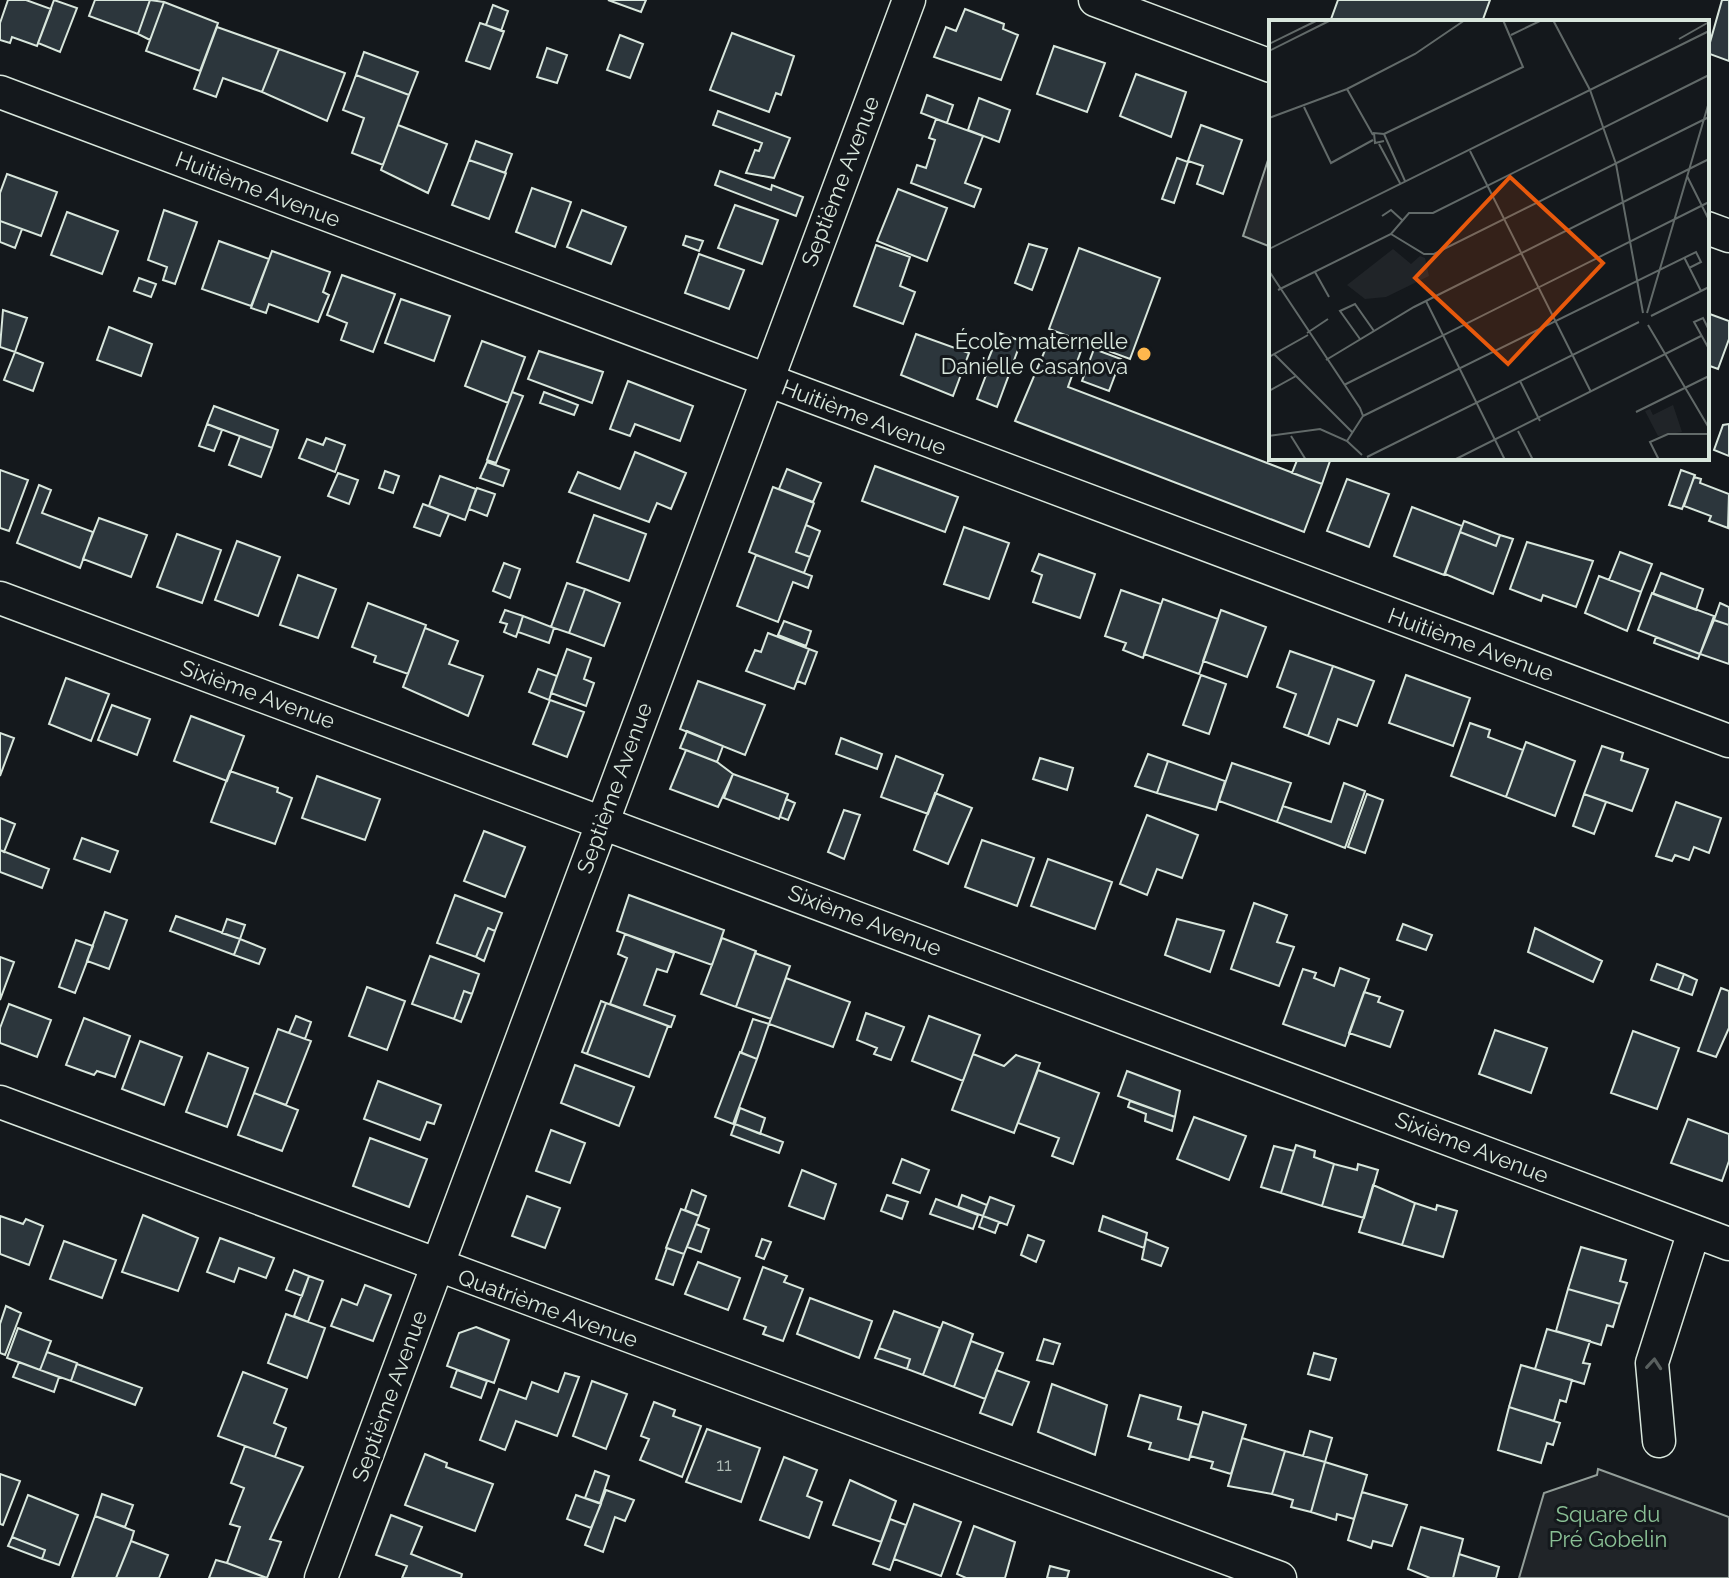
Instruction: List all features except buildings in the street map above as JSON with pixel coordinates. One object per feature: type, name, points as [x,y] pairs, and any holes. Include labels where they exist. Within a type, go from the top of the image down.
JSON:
[{"type":"street","name":"Septième Avenue","points":[[321,1578],[909,0]]},
{"type":"street","points":[[1095,0],[1269,65]]},
{"type":"street","name":"Huitième Avenue","points":[[0,92],[1729,741]]},
{"type":"street","points":[[1709,229],[1729,236]]},
{"type":"street","name":"Sixième Avenue","points":[[0,598],[1729,1244]]},
{"type":"street","name":"Quatrième Avenue","points":[[0,1102],[436,1267],[1280,1578]]},
{"type":"street","points":[[1659,1441],[1652,1363],[1694,1231]]},
{"type":"green space","name":"Square du Pré Gobelin","points":[[1598,1469],[1729,1517],[1729,1578],[1519,1578],[1544,1493],[1597,1475]]},
{"type":"shaded area","points":[[1269,157],[1269,246],[1243,236]]},
{"type":"place","name":"École maternelle Danielle Casanova","points":[[1144,354]]}]
